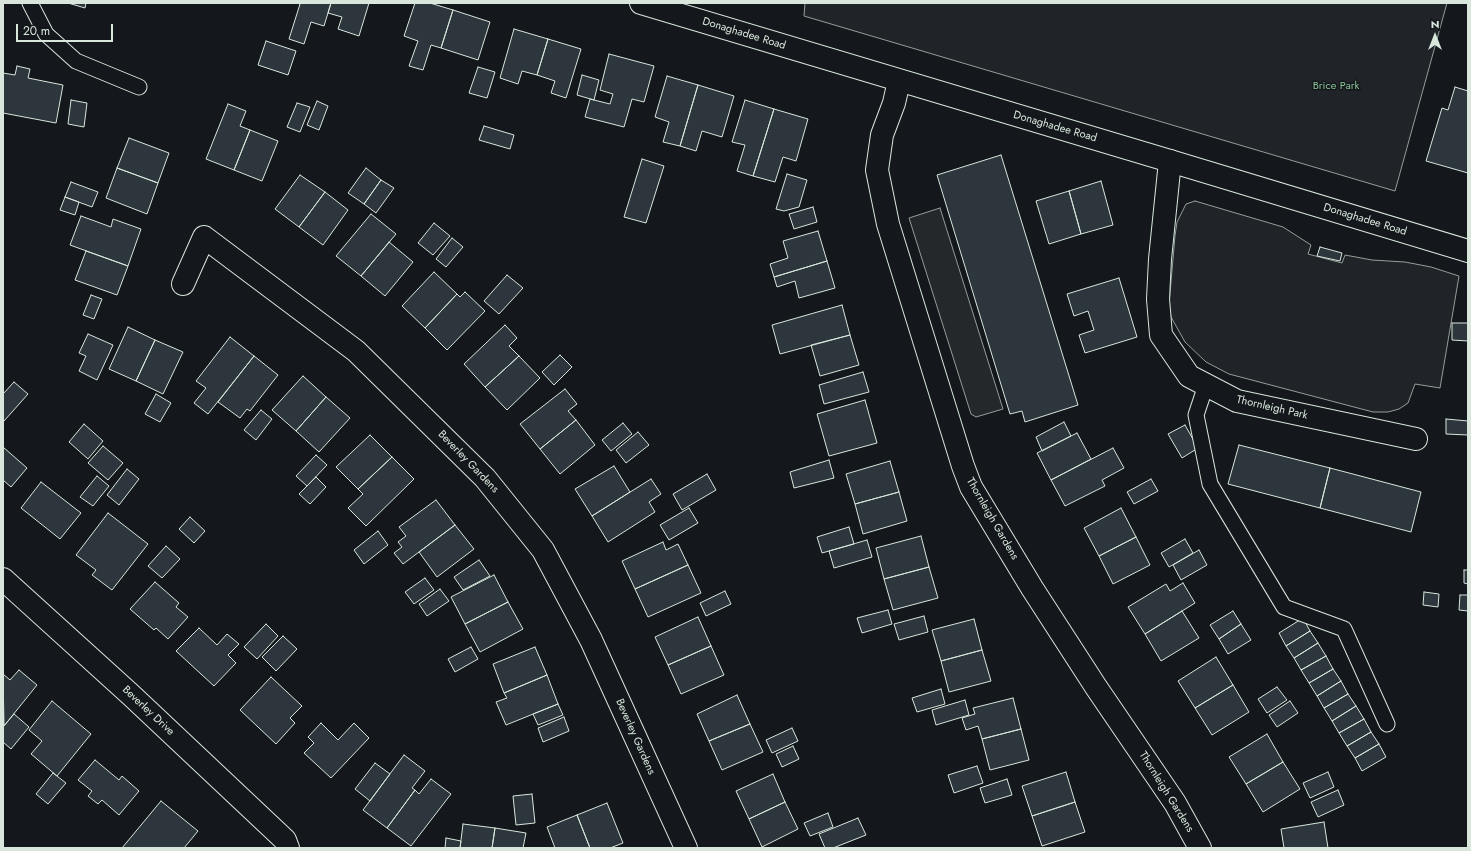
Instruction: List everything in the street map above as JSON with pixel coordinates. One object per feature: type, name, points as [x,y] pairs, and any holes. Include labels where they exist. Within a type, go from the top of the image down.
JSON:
[{"type":"street","name":"Donaghadee Road","points":[[641,3],[899,81],[1170,160],[1468,251]]},
{"type":"street","name":"Thornleigh Gardens","points":[[899,81],[894,103],[882,134],[877,170],[888,224],[963,466],[971,487],[1032,588],[1096,687],[1175,803],[1200,848]]},
{"type":"street","name":"Thornleigh Park","points":[[1170,160],[1158,291],[1161,335],[1189,376],[1237,401],[1416,439]]},
{"type":"street","name":"Beverley Gardens","points":[[183,284],[204,238],[356,351],[486,478],[543,550],[591,640],[686,848]]},
{"type":"street","name":"Beverley Drive","points":[[3,579],[131,695],[285,840],[288,848]]},
{"type":"lane","points":[[30,3],[46,34],[76,61],[139,87]]},
{"type":"lane","points":[[1206,385],[1196,415],[1210,484],[1284,607],[1344,629],[1387,724]]},
{"type":"green space","name":"Brice Park","points":[[805,3],[1447,3],[1395,191],[804,16]]},
{"type":"green space","points":[[1195,201],[1283,227],[1311,245],[1308,254],[1342,263],[1345,255],[1372,260],[1405,262],[1431,267],[1459,276],[1440,388],[1415,384],[1408,403],[1399,409],[1388,412],[1373,412],[1229,374],[1206,362],[1185,342],[1171,317],[1169,305],[1177,222],[1186,204]]},
{"type":"shaded area","points":[[940,208],[1003,409],[976,417],[971,414],[909,218]]},
{"type":"building","points":[[68,3],[86,3],[85,8]]},
{"type":"building","points":[[297,3],[331,3],[324,26],[311,22],[304,44],[289,39],[300,4]]},
{"type":"building","points":[[331,3],[369,3],[359,36],[338,29],[342,17],[328,13]]},
{"type":"building","points":[[415,3],[430,3],[453,10],[441,48],[431,45],[423,70],[409,66],[418,41],[404,36]]},
{"type":"building","points":[[453,10],[490,22],[478,60],[441,48]]},
{"type":"building","points":[[514,29],[548,39],[537,75],[522,71],[518,84],[500,78]]},
{"type":"building","points":[[548,39],[581,49],[566,98],[551,93],[555,81],[537,75]]},
{"type":"building","points":[[266,41],[296,51],[288,75],[258,65]]},
{"type":"building","points":[[609,54],[654,66],[644,102],[632,99],[624,127],[585,117],[590,99],[610,104],[613,94],[600,90]]},
{"type":"building","points":[[17,66],[30,69],[28,78],[63,85],[56,123],[3,113],[3,73],[15,75]]},
{"type":"building","points":[[478,67],[495,72],[487,98],[469,93]]},
{"type":"building","points":[[582,75],[599,80],[594,100],[577,95]]},
{"type":"building","points":[[667,76],[698,85],[680,146],[663,142],[669,122],[655,117]]},
{"type":"building","points":[[698,85],[734,96],[722,137],[702,131],[696,151],[680,146]]},
{"type":"building","points":[[1455,87],[1468,91],[1468,173],[1426,161],[1442,108],[1448,110]]},
{"type":"building","points":[[71,100],[87,103],[84,127],[68,124]]},
{"type":"building","points":[[745,100],[774,109],[753,176],[737,171],[745,145],[732,142]]},
{"type":"building","points":[[317,101],[328,106],[319,130],[307,125]]},
{"type":"building","points":[[297,103],[310,107],[300,132],[287,127]]},
{"type":"building","points":[[228,104],[246,111],[240,126],[250,130],[234,170],[206,159]]},
{"type":"building","points":[[774,109],[808,119],[796,161],[783,157],[775,182],[753,176]]},
{"type":"building","points":[[484,126],[514,135],[510,149],[479,140]]},
{"type":"building","points":[[250,130],[278,141],[262,181],[234,170]]},
{"type":"building","points":[[129,138],[169,153],[158,183],[117,168]]},
{"type":"building","points":[[1001,155],[1078,405],[1025,422],[1022,411],[1010,414],[937,175]]},
{"type":"building","points":[[642,159],[664,166],[646,223],[624,217]]},
{"type":"building","points":[[117,168],[158,183],[147,214],[106,198]]},
{"type":"building","points":[[366,168],[381,180],[364,204],[348,193]]},
{"type":"building","points":[[787,174],[807,180],[799,207],[784,211],[776,209]]},
{"type":"building","points":[[300,175],[325,192],[299,227],[275,209]]},
{"type":"building","points":[[381,180],[394,188],[376,213],[364,204]]},
{"type":"building","points":[[1101,181],[1113,225],[1081,234],[1069,191]]},
{"type":"building","points":[[71,182],[98,192],[92,207],[65,197]]},
{"type":"building","points":[[1069,191],[1081,234],[1049,244],[1036,201]]},
{"type":"building","points":[[325,192],[348,210],[323,245],[299,227]]},
{"type":"building","points":[[65,197],[79,202],[75,215],[60,210]]},
{"type":"building","points":[[813,207],[817,222],[794,229],[789,214]]},
{"type":"building","points":[[371,214],[396,234],[361,276],[336,256]]},
{"type":"building","points":[[81,216],[111,227],[113,219],[141,229],[128,266],[70,245]]},
{"type":"building","points":[[434,223],[450,236],[433,255],[418,243]]},
{"type":"building","points":[[818,231],[827,261],[774,277],[770,264],[788,258],[783,241]]},
{"type":"building","points":[[452,238],[463,247],[446,267],[436,259]]},
{"type":"building","points":[[389,242],[413,262],[385,296],[361,276]]},
{"type":"building","points":[[1320,247],[1342,253],[1340,261],[1317,256]]},
{"type":"building","points":[[86,251],[128,266],[117,295],[75,280]]},
{"type":"building","points":[[827,261],[835,288],[799,298],[795,281],[777,287],[774,277]]},
{"type":"building","points":[[434,272],[457,294],[425,328],[402,306]]},
{"type":"building","points":[[507,275],[523,288],[499,314],[484,301]]},
{"type":"building","points":[[1119,278],[1137,337],[1085,353],[1079,335],[1094,330],[1088,311],[1074,316],[1067,294]]},
{"type":"building","points":[[465,292],[485,311],[447,350],[425,328],[457,294],[460,297]]},
{"type":"building","points":[[91,295],[102,299],[94,319],[83,315]]},
{"type":"building","points":[[842,305],[850,335],[780,354],[772,325]]},
{"type":"building","points":[[1452,323],[1468,323],[1468,341],[1452,340]]},
{"type":"building","points":[[505,325],[517,338],[509,346],[519,356],[485,387],[464,364]]},
{"type":"building","points":[[128,327],[155,340],[136,381],[109,369]]},
{"type":"building","points":[[88,334],[113,345],[97,380],[79,371],[86,356],[79,353]]},
{"type":"building","points":[[850,335],[859,365],[820,376],[811,345]]},
{"type":"building","points":[[230,337],[254,356],[208,414],[194,403],[206,388],[196,381]]},
{"type":"building","points":[[155,340],[183,352],[163,394],[136,381]]},
{"type":"building","points":[[560,355],[572,367],[554,385],[542,372]]},
{"type":"building","points":[[254,356],[278,375],[250,411],[247,409],[240,418],[218,402]]},
{"type":"building","points":[[519,356],[540,378],[507,410],[485,387]]},
{"type":"building","points":[[863,372],[869,392],[824,404],[819,385]]},
{"type":"building","points":[[303,376],[326,397],[296,431],[272,410]]},
{"type":"building","points":[[14,382],[28,394],[4,421],[3,394]]},
{"type":"building","points":[[565,389],[577,404],[568,411],[576,420],[540,449],[520,424]]},
{"type":"building","points":[[156,394],[171,403],[160,422],[145,414]]},
{"type":"building","points":[[326,397],[350,418],[319,452],[296,431]]},
{"type":"building","points":[[865,400],[877,443],[829,456],[817,414]]},
{"type":"building","points":[[261,410],[272,419],[256,440],[244,430]]},
{"type":"building","points":[[1446,419],[1468,421],[1468,435],[1446,434]]},
{"type":"building","points":[[576,420],[595,445],[560,474],[540,449]]},
{"type":"building","points":[[1064,422],[1071,436],[1042,451],[1036,437]]},
{"type":"building","points":[[623,423],[632,434],[611,451],[602,440]]},
{"type":"building","points":[[84,424],[103,441],[88,459],[69,442]]},
{"type":"building","points":[[1185,425],[1198,448],[1182,458],[1168,434]]},
{"type":"building","points":[[638,432],[649,445],[626,463],[616,450]]},
{"type":"building","points":[[1077,433],[1091,459],[1051,480],[1037,453]]},
{"type":"building","points":[[370,435],[392,457],[358,489],[336,467]]},
{"type":"building","points":[[1239,445],[1330,468],[1320,508],[1228,484]]},
{"type":"building","points":[[103,446],[123,463],[108,480],[88,463]]},
{"type":"building","points":[[3,447],[27,468],[11,487],[3,480]]},
{"type":"building","points":[[1113,448],[1124,468],[1102,480],[1105,486],[1065,506],[1051,480]]},
{"type":"building","points":[[316,455],[327,465],[307,486],[296,476]]},
{"type":"building","points":[[392,457],[414,479],[366,526],[348,508],[363,494],[358,489]]},
{"type":"building","points":[[829,460],[834,478],[794,488],[790,472]]},
{"type":"building","points":[[890,461],[899,492],[855,504],[846,474]]},
{"type":"building","points":[[614,466],[630,492],[592,516],[575,489]]},
{"type":"building","points":[[1330,468],[1421,492],[1411,532],[1320,508]]},
{"type":"building","points":[[127,469],[139,479],[119,505],[107,495]]},
{"type":"building","points":[[707,474],[716,490],[682,510],[673,494]]},
{"type":"building","points":[[97,476],[109,486],[93,506],[80,497]]},
{"type":"building","points":[[316,477],[326,487],[310,504],[299,494]]},
{"type":"building","points":[[651,479],[661,494],[649,502],[655,512],[608,542],[592,516]]},
{"type":"building","points":[[1151,479],[1158,491],[1134,504],[1127,492]]},
{"type":"building","points":[[41,482],[81,513],[60,539],[21,508]]},
{"type":"building","points":[[899,492],[907,521],[863,534],[855,504]]},
{"type":"building","points":[[436,500],[455,525],[403,564],[394,553],[402,547],[398,542],[406,536],[399,527]]},
{"type":"building","points":[[689,508],[698,523],[669,540],[660,525]]},
{"type":"building","points":[[1121,508],[1136,537],[1099,556],[1084,528]]},
{"type":"building","points":[[108,513],[148,544],[112,590],[92,575],[96,570],[76,555]]},
{"type":"building","points":[[190,517],[205,531],[194,543],[179,529]]},
{"type":"building","points":[[455,525],[474,549],[437,577],[419,552]]},
{"type":"building","points":[[849,527],[854,544],[822,553],[817,537]]},
{"type":"building","points":[[378,531],[388,545],[364,564],[354,550]]},
{"type":"building","points":[[921,536],[929,567],[884,579],[876,548]]},
{"type":"building","points":[[1136,537],[1150,565],[1113,584],[1099,556]]},
{"type":"building","points":[[1185,539],[1193,553],[1169,567],[1161,553]]},
{"type":"building","points":[[867,540],[872,557],[834,568],[829,551]]},
{"type":"building","points":[[663,542],[666,550],[678,544],[688,565],[635,589],[622,561]]},
{"type":"building","points":[[166,546],[180,559],[162,578],[148,566]]},
{"type":"building","points":[[1199,550],[1207,565],[1181,580],[1173,565]]},
{"type":"building","points":[[479,560],[490,576],[463,590],[454,577]]},
{"type":"building","points":[[688,565],[701,593],[648,617],[635,589]]},
{"type":"building","points":[[929,567],[938,598],[893,610],[884,579]]},
{"type":"building","points":[[1464,570],[1468,570],[1468,584],[1464,583]]},
{"type":"building","points":[[494,575],[508,602],[465,624],[451,597]]},
{"type":"building","points":[[425,578],[434,590],[414,604],[405,592]]},
{"type":"building","points":[[155,582],[179,603],[176,607],[188,617],[168,639],[156,628],[154,630],[130,609]]},
{"type":"building","points":[[1183,583],[1195,603],[1145,634],[1128,607],[1166,584],[1170,591]]},
{"type":"building","points":[[440,589],[449,601],[427,616],[419,604]]},
{"type":"building","points":[[725,591],[731,604],[706,616],[700,603]]},
{"type":"building","points":[[1424,592],[1439,594],[1438,607],[1423,605]]},
{"type":"building","points":[[1460,595],[1468,595],[1468,611],[1459,610]]},
{"type":"building","points":[[508,602],[523,629],[480,652],[465,624]]},
{"type":"building","points":[[888,610],[892,624],[862,633],[857,618]]},
{"type":"building","points":[[1182,611],[1199,638],[1161,661],[1145,634]]},
{"type":"building","points":[[1233,611],[1241,624],[1219,639],[1210,625]]},
{"type":"building","points":[[924,616],[928,632],[899,640],[894,624]]},
{"type":"building","points":[[698,617],[711,646],[668,665],[655,637]]},
{"type":"building","points":[[1303,618],[1310,631],[1286,646],[1279,633]]},
{"type":"building","points":[[974,619],[982,650],[941,661],[932,630]]},
{"type":"building","points":[[266,624],[278,636],[257,659],[244,647]]},
{"type":"building","points":[[1241,624],[1251,640],[1228,654],[1219,639]]},
{"type":"building","points":[[199,628],[217,645],[227,634],[239,644],[228,655],[236,663],[214,686],[176,651]]},
{"type":"building","points":[[1310,631],[1318,643],[1294,658],[1286,646]]},
{"type":"building","points":[[283,636],[297,649],[276,671],[262,657]]},
{"type":"building","points":[[1318,643],[1326,656],[1301,670],[1294,658]]},
{"type":"building","points":[[711,646],[724,675],[681,694],[668,665]]},
{"type":"building","points":[[471,647],[478,659],[455,672],[448,659]]},
{"type":"building","points":[[535,647],[547,675],[504,693],[493,664]]},
{"type":"building","points":[[982,650],[991,681],[949,692],[941,661]]},
{"type":"building","points":[[1326,656],[1333,669],[1309,683],[1301,670]]},
{"type":"building","points":[[1216,657],[1233,685],[1195,708],[1178,681]]},
{"type":"building","points":[[1333,669],[1341,681],[1317,696],[1309,683]]},
{"type":"building","points":[[19,670],[37,685],[4,726],[3,674],[10,680]]},
{"type":"building","points":[[547,675],[558,704],[506,725],[496,702],[507,698],[504,693]]},
{"type":"building","points":[[271,677],[302,706],[290,718],[295,723],[276,744],[240,710]]},
{"type":"building","points":[[1341,681],[1348,694],[1324,708],[1317,696]]},
{"type":"building","points":[[1233,685],[1249,712],[1212,735],[1195,708]]},
{"type":"building","points":[[1277,687],[1287,700],[1267,713],[1258,699]]},
{"type":"building","points":[[941,689],[945,704],[917,712],[912,698]]},
{"type":"building","points":[[1348,694],[1356,706],[1332,721],[1324,708]]},
{"type":"building","points":[[737,695],[750,724],[709,741],[697,714]]},
{"type":"building","points":[[1013,698],[1021,729],[982,739],[978,726],[966,730],[962,718],[975,714],[973,708]]},
{"type":"building","points":[[965,700],[969,715],[936,725],[932,710]]},
{"type":"building","points":[[52,701],[91,734],[57,776],[31,754],[42,741],[29,730]]},
{"type":"building","points":[[1290,701],[1298,713],[1277,727],[1269,715]]},
{"type":"building","points":[[558,704],[563,715],[538,725],[533,714]]},
{"type":"building","points":[[1356,706],[1364,719],[1339,733],[1332,721]]},
{"type":"building","points":[[14,714],[29,727],[11,749],[3,742],[3,727]]},
{"type":"building","points":[[564,717],[569,731],[543,742],[538,728]]},
{"type":"building","points":[[1364,719],[1371,732],[1347,746],[1339,733]]},
{"type":"building","points":[[321,723],[338,740],[354,723],[369,738],[331,778],[304,753],[314,743],[308,737]]},
{"type":"building","points":[[750,724],[763,752],[722,770],[709,741]]},
{"type":"building","points":[[792,728],[798,741],[772,753],[766,740]]},
{"type":"building","points":[[1021,729],[1029,760],[990,770],[982,739]]},
{"type":"building","points":[[1371,732],[1379,744],[1355,758],[1347,746]]},
{"type":"building","points":[[1267,734],[1283,762],[1246,784],[1229,757]]},
{"type":"building","points":[[1379,744],[1386,757],[1362,771],[1355,758]]},
{"type":"building","points":[[793,746],[799,759],[782,767],[776,754]]},
{"type":"building","points":[[404,755],[425,771],[412,788],[415,790],[387,828],[363,810]]},
{"type":"building","points":[[95,760],[119,780],[122,776],[139,791],[119,815],[102,800],[98,804],[88,796],[92,791],[78,780]]},
{"type":"building","points":[[1283,762],[1300,789],[1263,812],[1246,784]]},
{"type":"building","points":[[375,763],[390,774],[370,801],[355,789]]},
{"type":"building","points":[[977,766],[983,783],[954,793],[948,775]]},
{"type":"building","points":[[1066,772],[1075,802],[1032,816],[1022,786]]},
{"type":"building","points":[[1328,772],[1334,787],[1310,798],[1303,783]]},
{"type":"building","points":[[53,773],[66,783],[48,804],[36,794]]},
{"type":"building","points":[[773,774],[785,802],[749,819],[736,791]]},
{"type":"building","points":[[431,779],[451,794],[411,846],[387,828],[415,790],[419,794]]},
{"type":"building","points":[[1007,779],[1012,795],[985,803],[980,788]]},
{"type":"building","points":[[1338,790],[1344,805],[1318,817],[1311,802]]},
{"type":"building","points":[[532,794],[535,823],[516,825],[513,796]]},
{"type":"building","points":[[161,801],[198,831],[184,848],[122,848]]},
{"type":"building","points":[[785,802],[798,829],[762,847],[749,819]]},
{"type":"building","points":[[1075,802],[1085,832],[1042,846],[1032,816]]},
{"type":"building","points":[[607,803],[623,843],[610,848],[590,848],[577,815]]},
{"type":"building","points":[[828,813],[833,827],[810,836],[804,823]]},
{"type":"building","points":[[577,815],[590,848],[555,848],[547,827]]},
{"type":"building","points":[[858,818],[866,835],[833,848],[825,848],[819,834]]},
{"type":"building","points":[[1324,822],[1328,848],[1284,848],[1281,829]]},
{"type":"building","points":[[463,824],[495,828],[492,848],[460,848]]},
{"type":"building","points":[[495,828],[526,833],[523,848],[492,848]]},
{"type":"building","points":[[446,838],[461,841],[460,848],[445,848]]}]
